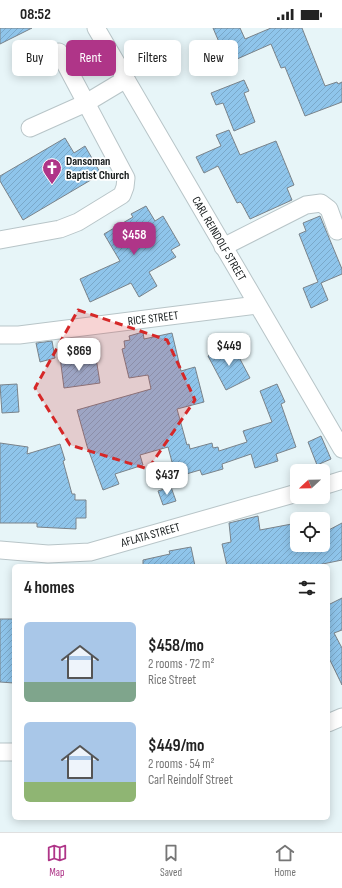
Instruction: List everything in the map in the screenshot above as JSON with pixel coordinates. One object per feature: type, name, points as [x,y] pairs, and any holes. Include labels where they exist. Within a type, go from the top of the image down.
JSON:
[{"type":"street","name":"CARL REINDOLF STREET","points":[[99,29],[126,79],[223,247],[342,449]]},
{"type":"street","points":[[0,240],[60,229],[78,222],[122,195],[125,188],[126,178],[59,52]]},
{"type":"street","points":[[30,128],[86,103],[126,79]]},
{"type":"street","points":[[223,247],[306,205],[315,203],[321,203],[329,209],[337,231]]},
{"type":"street","name":"RICE STREET","points":[[0,335],[19,335],[257,305]]},
{"type":"street","points":[[330,484],[342,480]]},
{"type":"street","name":"AFLATA STREET","points":[[0,550],[48,554],[90,552],[290,495]]},
{"type":"street","points":[[330,722],[342,717]]},
{"type":"street","points":[[0,752],[12,752]]},
{"type":"highlighted area","points":[[78,310],[167,340],[195,400],[148,469],[70,445],[35,388]]},
{"type":"building","points":[[0,28],[32,28],[0,44]]},
{"type":"building","points":[[213,28],[240,28],[245,39],[271,28],[302,28],[325,86],[342,82],[342,102],[305,116],[285,67],[281,68],[271,44],[238,59],[238,40],[218,40]]},
{"type":"building","points":[[244,80],[249,91],[244,93],[255,122],[234,131],[223,103],[216,105],[211,93]]},
{"type":"building","points":[[229,130],[240,155],[276,141],[294,185],[287,188],[292,200],[250,219],[242,204],[240,202],[237,203],[218,166],[204,173],[196,157],[221,146],[216,135]]},
{"type":"building","points":[[65,138],[74,153],[85,146],[101,174],[23,220],[0,181],[0,176]]},
{"type":"building","points":[[146,206],[155,221],[163,216],[180,245],[171,250],[176,257],[149,272],[157,286],[139,297],[131,283],[90,302],[80,279],[120,261],[104,234],[133,217],[131,214]]},
{"type":"building","points":[[320,216],[342,269],[342,274],[321,283],[328,300],[311,308],[303,288],[318,282],[299,234],[306,231],[303,223]]},
{"type":"building","points":[[143,332],[144,339],[172,333],[181,371],[195,367],[204,402],[177,409],[187,445],[189,444],[190,449],[212,443],[213,448],[218,447],[219,451],[247,442],[243,431],[272,422],[260,391],[277,384],[285,402],[281,404],[296,447],[276,454],[278,461],[255,468],[251,454],[222,464],[223,469],[202,475],[200,470],[176,477],[168,447],[140,455],[143,465],[115,474],[119,484],[103,490],[87,446],[77,410],[151,389],[148,375],[129,378],[122,349],[125,348],[124,341],[130,340],[129,336]]},
{"type":"building","points":[[52,341],[55,358],[40,362],[36,343]]},
{"type":"building","points":[[232,344],[250,378],[226,390],[208,356]]},
{"type":"building","points":[[75,354],[76,361],[96,358],[100,383],[64,388],[60,357]]},
{"type":"building","points":[[17,384],[19,412],[2,413],[0,385]]},
{"type":"building","points":[[321,436],[331,459],[317,464],[308,442]]},
{"type":"building","points":[[0,443],[28,447],[27,454],[60,444],[72,494],[75,494],[75,500],[86,500],[86,518],[76,518],[76,529],[37,527],[37,523],[0,523]]},
{"type":"building","points":[[171,487],[176,501],[163,505],[158,491]]},
{"type":"building","points":[[258,516],[260,530],[290,524],[290,552],[330,552],[330,529],[342,523],[342,560],[323,564],[227,564],[222,544],[231,542],[229,523]]},
{"type":"building","points":[[191,547],[195,564],[143,564],[143,560],[170,554],[169,551]]},
{"type":"building","points":[[342,598],[342,630],[334,633],[342,648],[342,685],[330,660],[330,604]]},
{"type":"building","points":[[0,619],[12,619],[12,683],[0,682]]},
{"type":"place","name":"Dansoman Baptist Church","points":[[52,185]]}]
